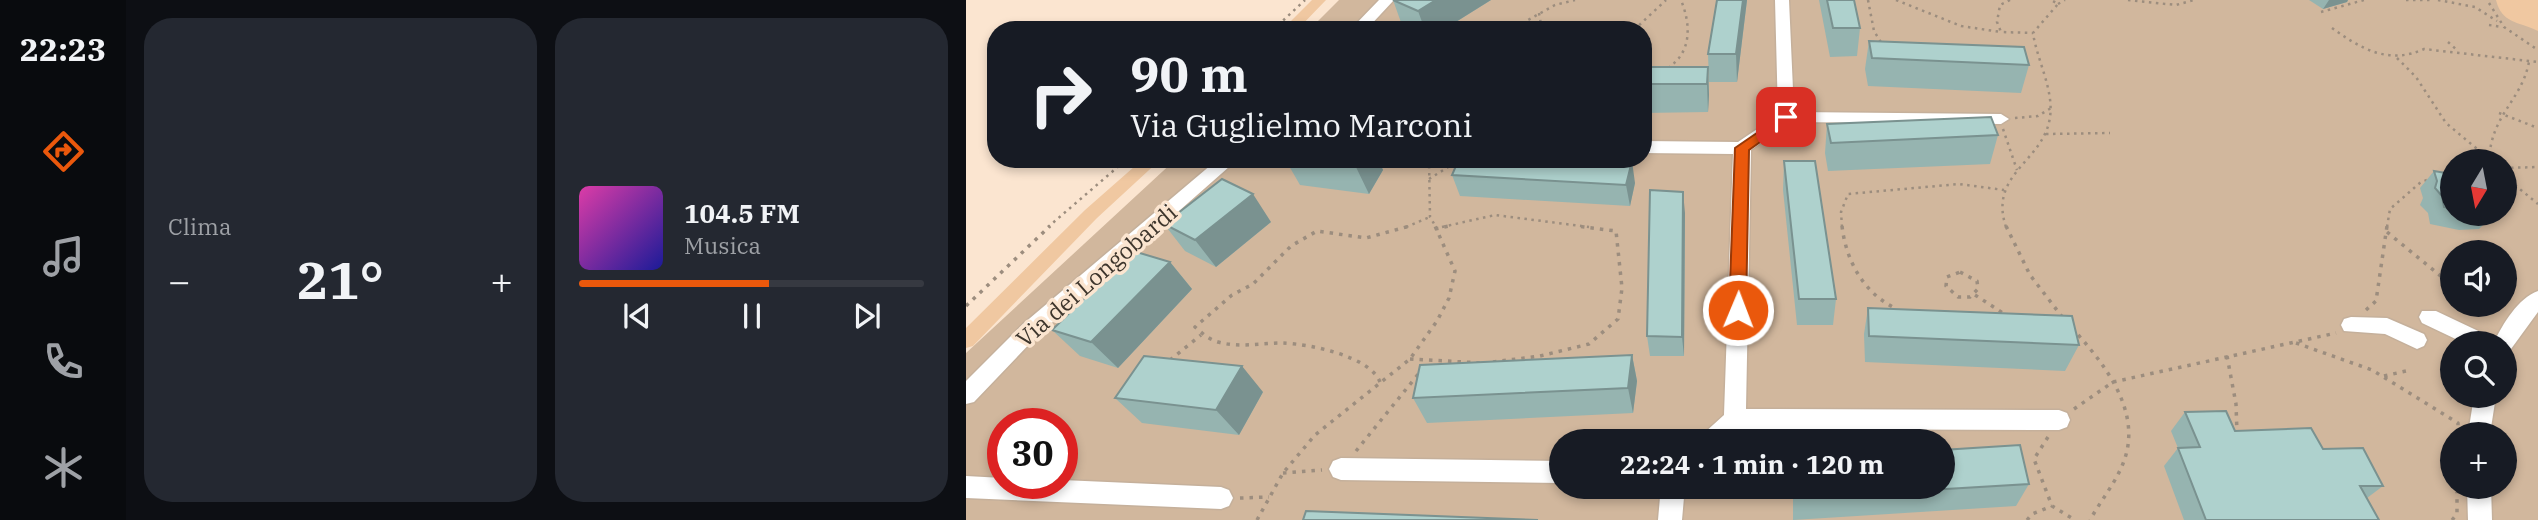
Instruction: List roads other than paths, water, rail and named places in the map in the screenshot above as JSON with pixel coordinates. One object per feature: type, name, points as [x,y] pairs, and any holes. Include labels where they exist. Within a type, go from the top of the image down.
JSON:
[{"type":"street","points":[[1366,21],[1387,0]]},
{"type":"street","points":[[1782,0],[1786,117]]},
{"type":"street","points":[[1652,147],[1742,148],[1786,117],[2001,119]]},
{"type":"street","points":[[1735,419],[1742,148]]},
{"type":"street","name":"Via dei Longobardi","points":[[966,395],[1030,330],[1219,168]]},
{"type":"street","points":[[2511,331],[2519,318],[2538,299]]},
{"type":"street","points":[[2428,317],[2458,331]]},
{"type":"street","points":[[2351,325],[2387,326],[2417,340]]},
{"type":"street","points":[[1724,429],[1735,419],[2059,420]]},
{"type":"street","points":[[1341,469],[1549,472]]},
{"type":"street","points":[[966,487],[1221,498]]},
{"type":"street","points":[[1671,520],[1672,499]]},
{"type":"street","points":[[2479,499],[2480,520]]},
{"type":"waterway","points":[[1298,21],[1319,0]]},
{"type":"waterway","points":[[966,340],[1091,214],[1143,168]]}]
